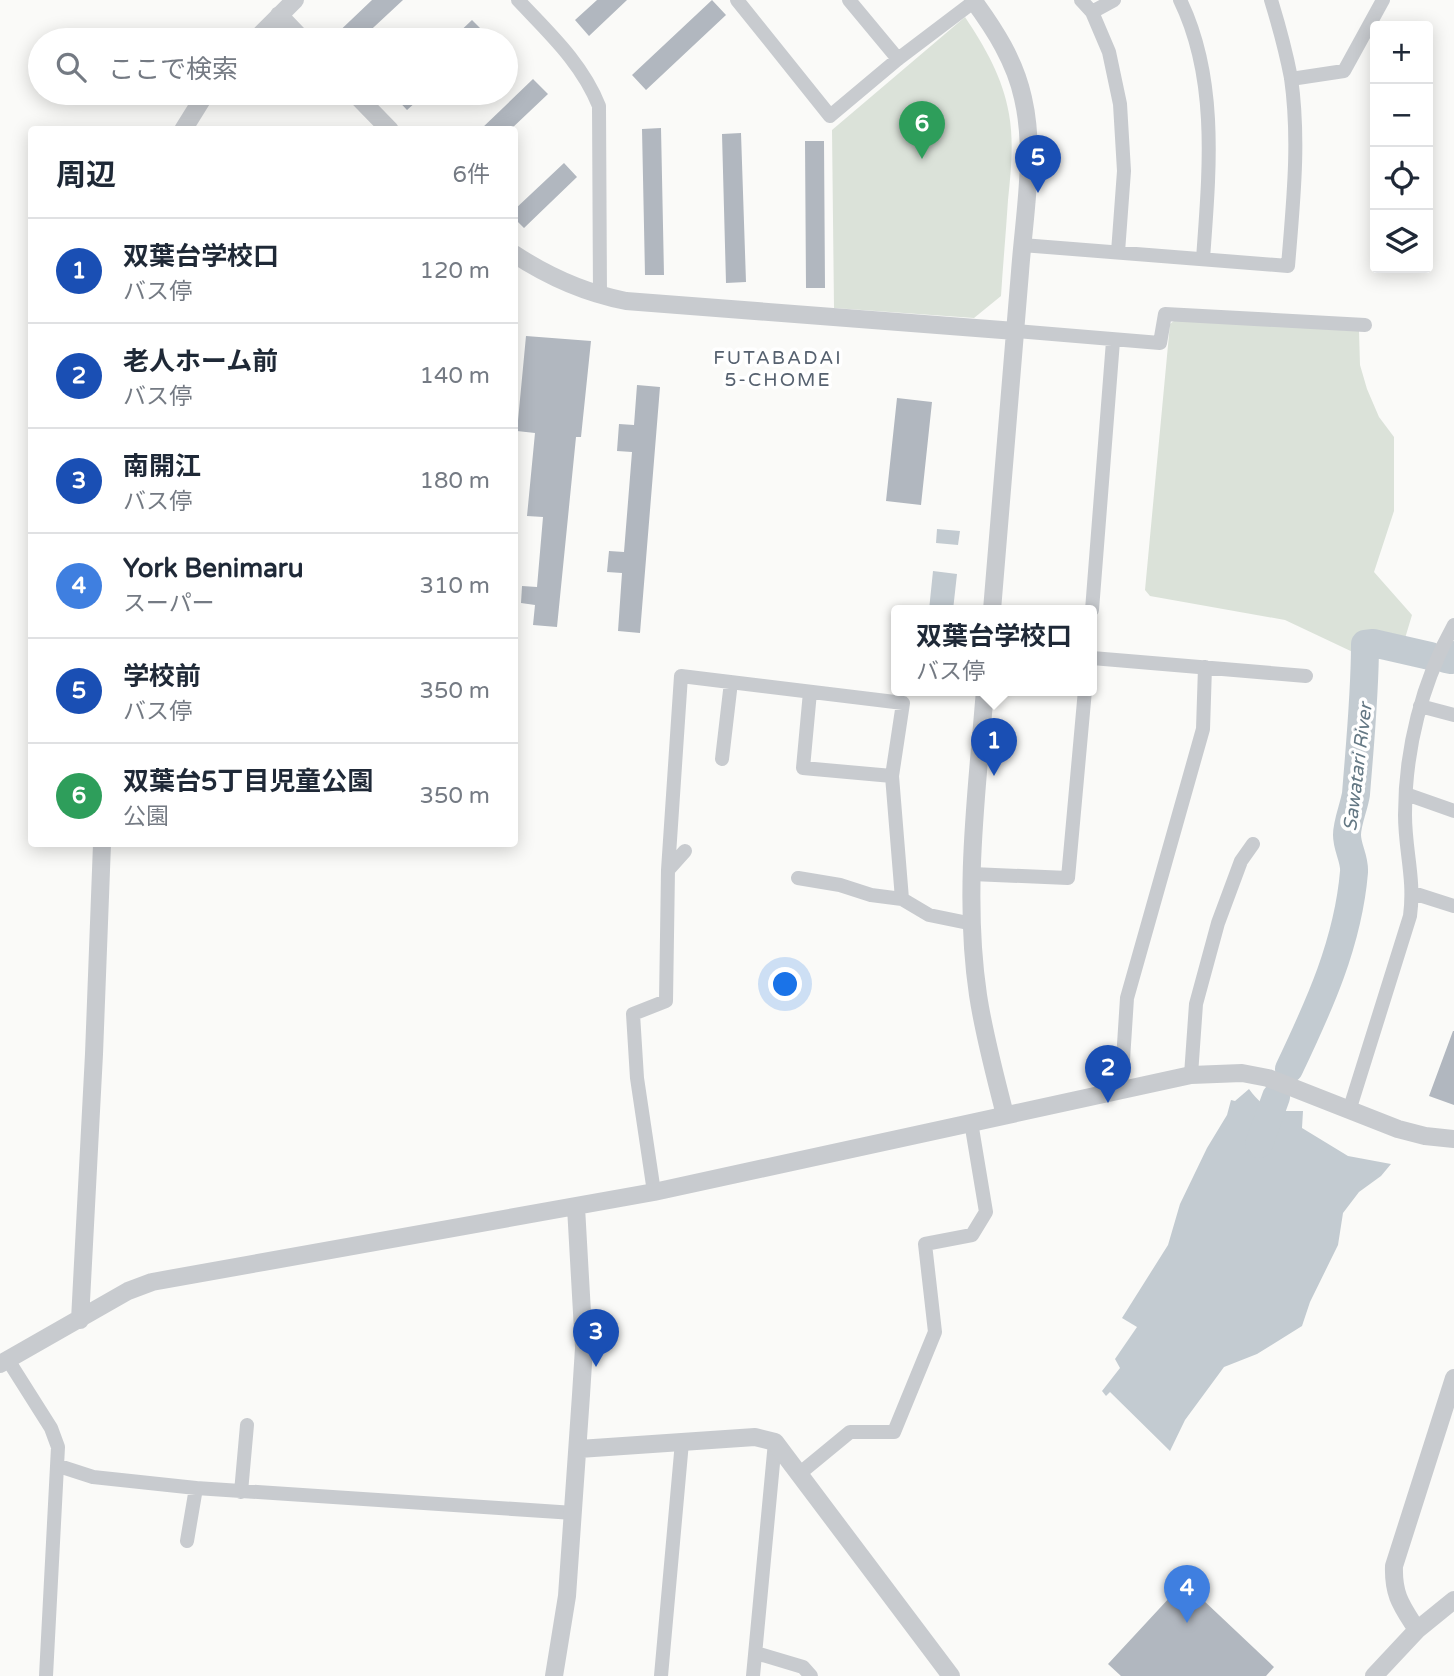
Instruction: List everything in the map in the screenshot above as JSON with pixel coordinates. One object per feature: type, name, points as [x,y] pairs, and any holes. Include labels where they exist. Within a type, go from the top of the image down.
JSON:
[{"type":"street","points":[[267,28],[295,0]]},
{"type":"street","points":[[518,0],[580,67],[599,106],[600,296]]},
{"type":"street","points":[[737,0],[830,116],[898,59],[974,1],[994,29],[1011,61],[1023,98],[1029,138],[1016,331],[992,605]]},
{"type":"street","points":[[849,0],[898,59]]},
{"type":"street","points":[[1081,0],[1092,12],[1109,52],[1121,104],[1124,171],[1118,253]]},
{"type":"street","points":[[1092,12],[1114,0]]},
{"type":"street","points":[[1180,0],[1195,40],[1207,106],[1209,174],[1203,259]]},
{"type":"street","points":[[1022,245],[1288,266],[1295,179],[1295,124],[1291,79],[1271,0]]},
{"type":"street","points":[[1291,79],[1344,71],[1383,0]]},
{"type":"street","points":[[279,15],[291,28]]},
{"type":"street","points":[[185,126],[199,105]]},
{"type":"street","points":[[366,105],[386,126]]},
{"type":"street","points":[[518,256],[553,277],[600,296],[653,303],[1112,341],[1160,343],[1165,314],[1365,325]]},
{"type":"street","points":[[1091,605],[1112,341]]},
{"type":"street","points":[[1349,1111],[1409,916],[1413,892],[1405,818],[1409,762],[1420,706],[1438,654],[1454,625]]},
{"type":"street","points":[[1097,658],[1307,676]]},
{"type":"street","points":[[1121,1091],[1127,998],[1203,729],[1205,667]]},
{"type":"street","points":[[654,1192],[637,1078],[634,1014],[666,1001],[668,870],[681,676],[903,703],[892,776],[902,900]]},
{"type":"street","points":[[722,759],[731,682]]},
{"type":"street","points":[[810,692],[803,768],[892,776]]},
{"type":"street","points":[[985,696],[973,836],[973,924],[978,994],[1004,1115]]},
{"type":"street","points":[[972,874],[1068,878],[1084,696]]},
{"type":"street","points":[[1420,706],[1454,715]]},
{"type":"street","points":[[1406,794],[1454,811]]},
{"type":"street","points":[[1191,1075],[1196,1004],[1218,923],[1241,861],[1253,844]]},
{"type":"street","points":[[80,1320],[102,847]]},
{"type":"street","points":[[668,870],[685,851]]},
{"type":"street","points":[[798,878],[902,900],[929,915],[973,924]]},
{"type":"street","points":[[1413,892],[1454,906]]},
{"type":"street","points":[[46,1676],[58,1447],[51,1428],[4,1362],[128,1291],[152,1282],[654,1192],[1191,1075],[1242,1073],[1268,1078],[1407,1131],[1454,1139]]},
{"type":"street","points":[[799,1474],[850,1432],[894,1432],[935,1332],[925,1244],[972,1235],[986,1212],[971,1122]]},
{"type":"street","points":[[554,1676],[564,1621],[579,1449],[583,1348],[576,1207]]},
{"type":"street","points":[[1417,1630],[1398,1601],[1393,1586],[1394,1566],[1454,1378]]},
{"type":"street","points":[[241,1492],[247,1425]]},
{"type":"street","points":[[579,1449],[755,1437],[775,1442],[951,1676]]},
{"type":"street","points":[[661,1676],[682,1442]]},
{"type":"street","points":[[753,1676],[775,1442]]},
{"type":"street","points":[[58,1466],[93,1477],[196,1488],[573,1513]]},
{"type":"street","points":[[187,1541],[196,1488]]},
{"type":"street","points":[[1374,1676],[1417,1630],[1454,1600]]},
{"type":"street","points":[[756,1653],[803,1667],[811,1676]]},
{"type":"shaded area","points":[[965,17],[998,75],[1011,125],[1011,168],[1001,296],[974,318],[834,308],[832,130]]},
{"type":"shaded area","points":[[1175,320],[1359,331],[1360,365],[1367,389],[1379,417],[1394,437],[1394,511],[1374,572],[1412,615],[1403,645],[1360,632],[1357,654],[1285,620],[1150,596],[1145,590],[1170,324]]},
{"type":"shaded area","points":[[937,529],[960,531],[958,545],[936,543]]},
{"type":"shaded area","points":[[933,571],[957,574],[954,605],[930,605]]},
{"type":"shaded area","points":[[1249,1089],[1267,1107],[1303,1111],[1302,1128],[1348,1156],[1391,1164],[1381,1176],[1359,1192],[1343,1213],[1338,1245],[1310,1302],[1302,1326],[1257,1354],[1224,1367],[1185,1420],[1170,1451],[1110,1392],[1106,1396],[1102,1391],[1120,1368],[1115,1359],[1137,1327],[1122,1318],[1168,1245],[1180,1204],[1207,1148],[1227,1115],[1231,1100],[1235,1101]]},
{"type":"building","points":[[372,0],[403,0],[373,28],[343,28]]},
{"type":"building","points":[[597,0],[627,0],[589,36],[575,20]]},
{"type":"building","points":[[712,0],[726,15],[646,90],[632,75]]},
{"type":"building","points":[[472,20],[480,28],[464,28]]},
{"type":"building","points":[[533,79],[548,94],[514,126],[484,126],[506,105],[518,105],[518,93]]},
{"type":"building","points":[[661,128],[664,275],[645,275],[642,129]]},
{"type":"building","points":[[741,133],[746,282],[726,283],[722,134]]},
{"type":"building","points":[[805,141],[824,141],[825,288],[806,288]]},
{"type":"building","points":[[564,163],[577,177],[524,228],[518,222],[518,206]]},
{"type":"building","points":[[526,336],[591,341],[581,437],[576,437],[557,627],[533,625],[535,605],[521,603],[522,586],[537,587],[543,517],[527,516],[535,433],[518,431]]},
{"type":"building","points":[[637,385],[660,387],[640,633],[618,631],[622,573],[607,572],[609,551],[624,552],[632,452],[617,451],[619,424],[634,425]]},
{"type":"building","points":[[897,398],[932,402],[921,505],[886,501]]},
{"type":"building","points":[[1454,1031],[1454,1105],[1429,1096]]},
{"type":"building","points":[[1184,1582],[1274,1667],[1266,1676],[1121,1676],[1108,1664]]},
{"type":"waterway","name":"Sawatari River","points":[[1289,1069],[1330,974],[1346,924],[1351,898],[1354,867],[1347,835],[1356,794],[1365,644],[1373,643],[1430,656]]},
{"type":"waterway","name":"Sawatari River","points":[[1446,659],[1451,660],[1454,655]]},
{"type":"waterway","name":"Sawatari River","points":[[1259,1144],[1276,1097]]},
{"type":"place","name":"双葉台5丁目児童公園","points":[[922,159]]},
{"type":"place","name":"学校前","points":[[1038,193]]},
{"type":"place","name":"双葉台学校口","points":[[994,776]]},
{"type":"place","name":"老人ホーム前","points":[[1108,1103]]},
{"type":"place","name":"南開江","points":[[596,1367]]},
{"type":"place","name":"York Benimaru","points":[[1187,1623]]},
{"type":"district","name":"FUTABADAI 5-CHOME","points":[[778,368]]}]
